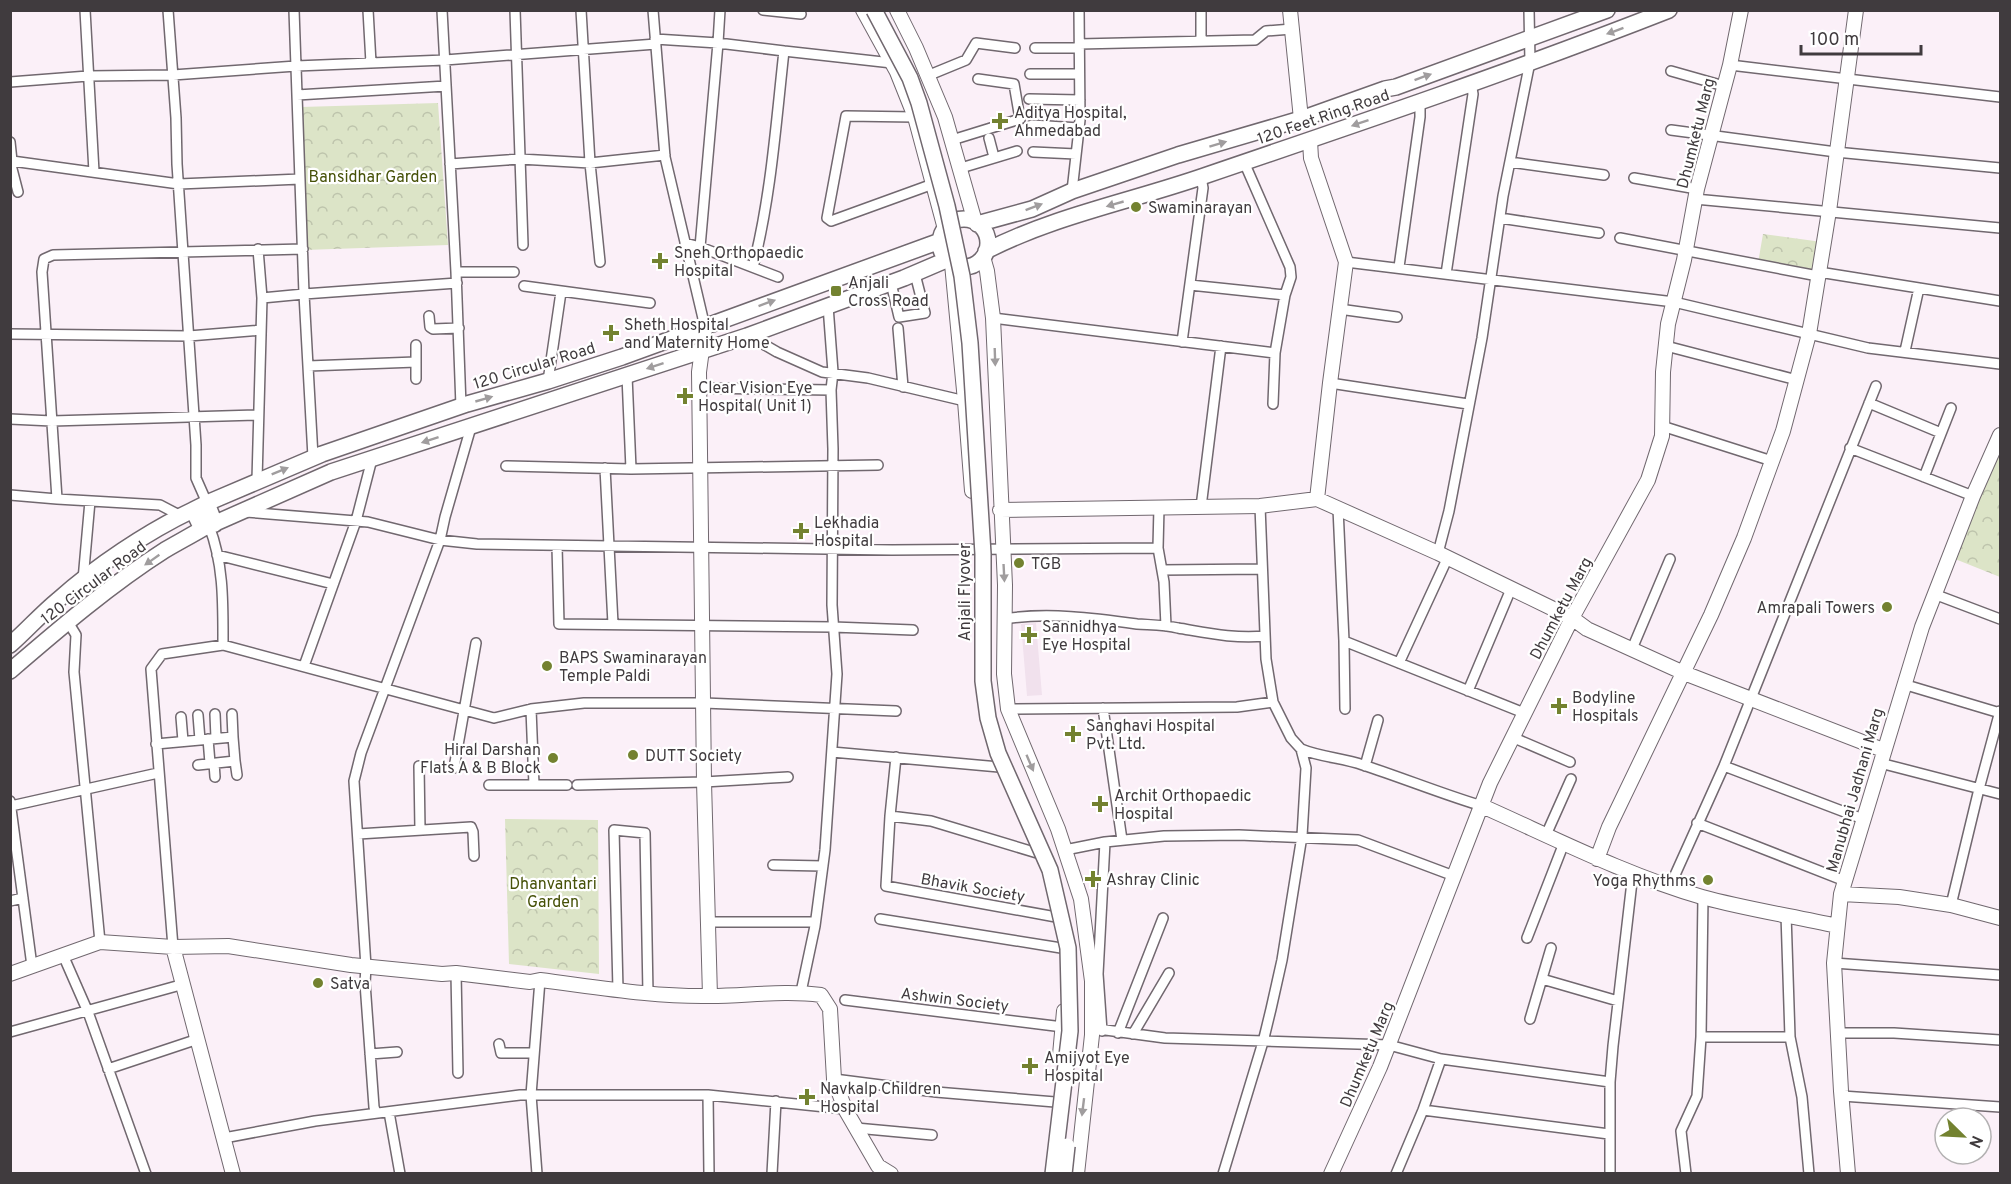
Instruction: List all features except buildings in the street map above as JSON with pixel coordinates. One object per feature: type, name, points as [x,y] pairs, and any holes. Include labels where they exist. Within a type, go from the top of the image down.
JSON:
[{"type":"main road","name":"Anjali Flyover","points":[[874,10],[910,78],[919,103],[947,206],[962,276],[970,343],[983,544],[983,681],[988,718],[998,753],[1050,870],[1068,948],[1070,1031],[1053,1173]]},
{"type":"main road","name":"Anjali Flyover","points":[[886,10],[917,72],[929,103],[952,186],[970,272],[979,339],[985,417],[991,521],[992,680],[997,716],[1007,750],[1059,866],[1077,947],[1079,1033],[1064,1173]]},
{"type":"main road","name":"120 Feet Ring Road","points":[[976,223],[1032,209],[1072,191],[1396,87],[1588,14],[1607,10]]},
{"type":"main road","name":"120 Feet Ring Road","points":[[985,254],[1005,241],[1047,225],[1310,141],[1669,10]]},
{"type":"main road","points":[[966,219],[976,223],[986,236],[985,254],[972,266],[958,267],[949,262],[940,248],[942,235],[956,220],[966,219]]},
{"type":"main road","name":"120 Circular Road","points":[[10,645],[58,599],[107,562],[194,510],[257,480],[461,406],[548,381],[705,327],[942,235]]},
{"type":"main road","name":"120 Circular Road","points":[[10,670],[68,622],[165,550],[241,511],[331,472],[752,334],[949,262]]},
{"type":"main road","points":[[194,510],[209,526]]},
{"type":"street","points":[[85,10],[94,172]]},
{"type":"street","points":[[10,495],[160,505],[194,510],[196,477],[194,416],[168,10]]},
{"type":"street","points":[[294,10],[304,294],[313,458]]},
{"type":"street","points":[[368,10],[371,63]]},
{"type":"street","points":[[442,10],[457,283],[461,406]]},
{"type":"street","points":[[515,10],[523,245]]},
{"type":"street","points":[[581,10],[590,163],[600,262]]},
{"type":"street","points":[[653,10],[665,155],[705,327],[699,388],[704,782],[710,996]]},
{"type":"street","points":[[700,247],[720,10]]},
{"type":"street","points":[[763,10],[801,14]]},
{"type":"street","points":[[863,10],[892,63],[915,117],[933,184],[942,235]]},
{"type":"street","points":[[897,10],[945,117],[976,223]]},
{"type":"street","points":[[1072,191],[1080,128],[1079,10]]},
{"type":"street","points":[[1201,10],[1201,41]]},
{"type":"street","points":[[1290,10],[1301,119]]},
{"type":"street","points":[[1399,663],[1443,555],[1468,404],[1482,338],[1500,218],[1530,62],[1529,10]]},
{"type":"street","points":[[1737,35],[1737,23],[1741,10]]},
{"type":"street","points":[[1737,35],[1749,10]]},
{"type":"street","points":[[1597,858],[1609,827],[1684,673],[1744,538],[1772,461],[1797,380],[1809,334],[1819,274],[1856,10]]},
{"type":"street","points":[[1035,48],[1255,40],[1266,31],[1292,29]]},
{"type":"street","name":"Dhumketu Marg","points":[[1331,1173],[1389,1045],[1490,783],[1572,618],[1648,480],[1662,436],[1665,346],[1696,194],[1737,35]]},
{"type":"street","points":[[10,82],[88,76],[173,75],[296,66],[445,60],[655,42],[718,43],[892,63]]},
{"type":"street","points":[[927,76],[969,59],[975,43],[1014,48]]},
{"type":"street","points":[[753,267],[769,186],[784,51]]},
{"type":"street","points":[[1730,65],[2001,97]]},
{"type":"street","points":[[1671,71],[1724,86]]},
{"type":"street","points":[[1030,74],[1079,74]]},
{"type":"street","points":[[952,140],[1020,119],[1014,84],[978,79]]},
{"type":"street","points":[[1446,274],[1473,94],[1471,83]]},
{"type":"street","points":[[297,95],[446,86]]},
{"type":"street","points":[[1029,99],[1080,100]]},
{"type":"street","points":[[1399,267],[1420,117],[1420,101]]},
{"type":"street","points":[[915,117],[846,116],[827,218],[831,220],[933,184]]},
{"type":"street","points":[[1032,125],[1080,128]]},
{"type":"street","points":[[1671,130],[1836,152],[2001,168]]},
{"type":"street","points":[[989,138],[994,157]]},
{"type":"street","points":[[1310,141],[1311,158],[1346,262],[1329,383],[1317,499]]},
{"type":"street","points":[[10,142],[11,161],[18,192]]},
{"type":"street","points":[[961,168],[1017,151]]},
{"type":"street","points":[[1033,152],[1076,154]]},
{"type":"street","points":[[450,164],[520,159],[590,163],[665,155]]},
{"type":"street","points":[[11,161],[179,184],[300,179]]},
{"type":"street","points":[[1244,162],[1290,267],[1291,277],[1285,295],[1275,353],[1273,404]]},
{"type":"street","points":[[1510,162],[1604,175]]},
{"type":"street","points":[[1182,342],[1203,188],[1201,177]]},
{"type":"street","points":[[1634,178],[1696,194],[1829,211],[2001,228]]},
{"type":"street","points":[[1500,218],[1599,233]]},
{"type":"street","points":[[1620,238],[1686,252],[1819,274],[2001,301]]},
{"type":"street","points":[[685,243],[778,277]]},
{"type":"street","points":[[257,480],[262,298],[258,249]]},
{"type":"street","points":[[57,499],[42,264],[44,259],[48,256],[303,249]]},
{"type":"street","points":[[985,254],[993,318],[1003,549],[1004,674],[1008,709],[1065,850],[1081,899],[1097,1030]]},
{"type":"street","points":[[949,262],[965,401],[976,549],[977,691],[999,767],[1037,853],[1061,935],[1065,1010],[1048,1173]]},
{"type":"street","points":[[1346,262],[1674,302],[1868,348],[2001,364]]},
{"type":"street","points":[[456,272],[514,272]]},
{"type":"street","points":[[891,283],[899,317],[925,314],[915,274]]},
{"type":"street","points":[[262,298],[457,283]]},
{"type":"street","points":[[1190,285],[1285,295]]},
{"type":"street","points":[[524,286],[650,303]]},
{"type":"street","points":[[1905,351],[1918,288]]},
{"type":"street","points":[[548,381],[561,292]]},
{"type":"street","points":[[801,992],[823,866],[837,674],[833,627],[831,390],[833,372],[828,306]]},
{"type":"street","points":[[1340,309],[1397,316]]},
{"type":"street","points":[[429,316],[430,327],[433,329],[459,328]]},
{"type":"street","points":[[993,318],[1275,353]]},
{"type":"street","points":[[898,328],[903,387]]},
{"type":"street","points":[[10,334],[189,336],[261,330]]},
{"type":"street","points":[[752,334],[763,344],[805,366],[822,372],[833,372],[965,401]]},
{"type":"street","points":[[416,345],[416,379]]},
{"type":"street","points":[[1201,507],[1221,346]]},
{"type":"street","points":[[1665,346],[1797,380]]},
{"type":"street","points":[[308,366],[416,362]]},
{"type":"street","points":[[627,376],[631,469]]},
{"type":"street","points":[[1329,383],[1468,404]]},
{"type":"street","points":[[1670,886],[1724,766],[1876,386]]},
{"type":"street","points":[[699,388],[831,390]]},
{"type":"street","points":[[1869,403],[1941,433]]},
{"type":"street","points":[[1924,477],[1951,408]]},
{"type":"street","points":[[10,419],[52,421],[258,416]]},
{"type":"street","points":[[1662,426],[1772,461]]},
{"type":"street","points":[[376,1113],[365,983],[366,966],[354,781],[361,753],[440,540],[471,427]]},
{"type":"street","name":"Manubhai Jadhani Marg","points":[[1848,1173],[1834,963],[1843,888],[1903,684],[1934,594],[1973,496],[2001,435]]},
{"type":"street","points":[[1850,448],[1973,496]]},
{"type":"street","points":[[304,666],[356,520],[372,459]]},
{"type":"street","points":[[506,466],[631,469],[700,466],[878,465]]},
{"type":"street","points":[[605,468],[613,624]]},
{"type":"street","points":[[1000,510],[1260,506],[1317,499],[1443,555],[1572,618],[1587,629],[1684,673],[1750,698],[1882,757],[1978,789],[2001,794]]},
{"type":"street","points":[[83,580],[90,501]]},
{"type":"street","points":[[1260,506],[1266,658],[1273,702],[1291,738],[1301,748],[1313,754],[1323,754],[1365,766],[1482,806],[1633,873],[1702,897],[1837,926]]},
{"type":"street","points":[[1159,507],[1158,548],[1166,626]]},
{"type":"street","points":[[1338,508],[1345,709]]},
{"type":"street","points":[[241,511],[356,520],[440,540],[477,544],[610,547],[832,547],[892,550],[1158,548]]},
{"type":"street","points":[[209,526],[216,544],[224,596],[223,645]]},
{"type":"street","points":[[557,546],[559,624],[913,630]]},
{"type":"street","points":[[218,555],[333,584]]},
{"type":"street","points":[[1632,649],[1670,559]]},
{"type":"street","points":[[1162,570],[1262,568]]},
{"type":"street","points":[[1468,691],[1512,589]]},
{"type":"street","points":[[1934,594],[2001,619]]},
{"type":"street","points":[[1004,620],[1015,617],[1100,618],[1245,638],[1265,636]]},
{"type":"street","points":[[68,622],[76,635],[74,672],[100,942]]},
{"type":"street","points":[[1344,641],[1524,713]]},
{"type":"street","points":[[454,768],[476,643]]},
{"type":"street","points":[[233,1173],[173,947],[151,669],[162,654],[223,645],[494,718],[531,709],[584,703],[704,704],[896,711]]},
{"type":"street","points":[[1903,684],[2000,712],[1978,789],[1951,905]]},
{"type":"street","points":[[1008,709],[1237,707],[1273,702]]},
{"type":"street","points":[[1104,708],[1122,840]]},
{"type":"street","points":[[531,709],[534,785]]},
{"type":"street","points":[[208,739],[216,714]]},
{"type":"street","points":[[232,714],[237,775]]},
{"type":"street","points":[[198,715],[208,739],[215,777]]},
{"type":"street","points":[[181,717],[183,741]]},
{"type":"street","points":[[1365,766],[1378,720]]},
{"type":"street","points":[[156,744],[233,737]]},
{"type":"street","points":[[1512,738],[1570,762]]},
{"type":"street","points":[[1223,1173],[1263,1042],[1282,960],[1302,836],[1306,768],[1301,748]]},
{"type":"street","points":[[832,752],[999,767]]},
{"type":"street","points":[[896,758],[890,816],[930,821],[1037,853],[1122,840],[1239,835],[1302,836],[1358,840],[1454,876]]},
{"type":"street","points":[[198,765],[235,761]]},
{"type":"street","points":[[419,766],[420,830]]},
{"type":"street","points":[[1724,766],[1863,819]]},
{"type":"street","points":[[32,966],[11,803],[158,773]]},
{"type":"street","points":[[577,784],[704,782],[788,777]]},
{"type":"street","points":[[1546,835],[1571,779]]},
{"type":"street","points":[[489,785],[567,785]]},
{"type":"street","name":"Bhavik Society","points":[[890,816],[886,886],[1056,917]]},
{"type":"street","points":[[1697,823],[1843,888],[1951,905],[2001,918]]},
{"type":"street","points":[[358,834],[471,827],[474,856]]},
{"type":"street","points":[[618,990],[614,830],[645,833],[648,994]]},
{"type":"street","points":[[1077,1173],[1097,1030],[1105,842]]},
{"type":"street","points":[[1527,938],[1564,843]]},
{"type":"street","points":[[773,865],[823,866]]},
{"type":"street","points":[[1610,1173],[1610,1082],[1633,873]]},
{"type":"street","points":[[1686,1173],[1681,1131],[1697,1096],[1701,1037],[1702,897]]},
{"type":"street","points":[[10,901],[23,898]]},
{"type":"street","points":[[1786,914],[1790,1037],[1802,1097],[1809,1173]]},
{"type":"street","points":[[1118,1032],[1163,918]]},
{"type":"street","points":[[880,919],[1061,948]]},
{"type":"street","points":[[708,922],[815,921]]},
{"type":"street","points":[[10,974],[100,942],[173,947],[228,946],[366,966],[530,982],[540,980],[648,994],[710,996],[801,992],[820,995],[830,1009],[834,1079],[845,1108],[879,1166],[885,1172]]},
{"type":"street","points":[[1530,1018],[1551,948]]},
{"type":"street","points":[[63,955],[88,1012],[146,1173]]},
{"type":"street","points":[[1834,963],[2001,975]]},
{"type":"street","points":[[456,973],[458,1072]]},
{"type":"street","points":[[1133,1034],[1169,973]]},
{"type":"street","points":[[1542,979],[1618,1001]]},
{"type":"street","points":[[537,1173],[531,1095],[540,980]]},
{"type":"street","points":[[10,1032],[184,984]]},
{"type":"street","name":"Ashwin Society","points":[[845,1000],[1063,1027]]},
{"type":"street","points":[[1063,1027],[1166,1038],[1389,1045],[1441,1059],[1610,1082]]},
{"type":"street","points":[[1838,1033],[1894,1033],[2001,1040]]},
{"type":"street","points":[[1701,1037],[1790,1037]]},
{"type":"street","points":[[108,1069],[198,1039]]},
{"type":"street","points":[[499,1044],[501,1053],[534,1053]]},
{"type":"street","points":[[370,1054],[397,1052]]},
{"type":"street","points":[[1396,1173],[1423,1110],[1441,1059]]},
{"type":"street","points":[[834,1079],[936,1092],[1055,1102]]},
{"type":"street","points":[[224,1138],[315,1121],[531,1095],[708,1095],[845,1108]]},
{"type":"street","points":[[708,1095],[710,1173]]},
{"type":"street","points":[[1842,1096],[2001,1107]]},
{"type":"street","points":[[772,1173],[776,1101]]},
{"type":"street","points":[[1423,1110],[1609,1134]]},
{"type":"street","points":[[389,1112],[400,1173]]},
{"type":"street","points":[[856,1128],[932,1136]]},
{"type":"shaded area","points":[[1036,623],[1042,695],[1027,696],[1021,624]]},
{"type":"green space","name":"Bansidhar Garden","points":[[438,103],[448,245],[305,250],[301,107]]},
{"type":"green space","points":[[1763,234],[1822,242],[1817,272],[1758,263]]},
{"type":"green space","points":[[2000,448],[2000,577],[1955,559]]},
{"type":"green space","name":"Dhanvantari Garden","points":[[505,819],[598,820],[599,974],[509,964]]},
{"type":"place","name":"Aditya Hospital, Ahmedabad","points":[[1000,121]]},
{"type":"place","name":"Swaminarayan","points":[[1136,207]]},
{"type":"place","name":"Sneh Orthopaedic Hospital","points":[[660,261]]},
{"type":"place","name":"Anjali Cross Road","points":[[836,291]]},
{"type":"place","name":"Sheth Hospital and Maternity Home","points":[[611,333]]},
{"type":"place","name":"Clear Vision Eye Hospital( Unit 1)","points":[[685,396]]},
{"type":"place","name":"Lekhadia Hospital","points":[[801,531]]},
{"type":"place","name":"TGB","points":[[1019,563]]},
{"type":"place","name":"Amrapali Towers","points":[[1887,607]]},
{"type":"place","name":"Sannidhya Eye Hospital","points":[[1029,635]]},
{"type":"place","name":"BAPS Swaminarayan Temple Paldi","points":[[547,666]]},
{"type":"place","name":"Bodyline Hospitals","points":[[1559,706]]},
{"type":"place","name":"Sanghavi Hospital Pvt. Ltd.","points":[[1073,734]]},
{"type":"place","name":"DUTT Society","points":[[633,755]]},
{"type":"place","name":"Hiral Darshan Flats A & B Block","points":[[553,758]]},
{"type":"place","name":"Archit Orthopaedic Hospital","points":[[1100,804]]},
{"type":"place","name":"Ashray Clinic","points":[[1093,879]]},
{"type":"place","name":"Yoga Rhythms","points":[[1708,880]]},
{"type":"place","name":"Satva","points":[[318,983]]},
{"type":"place","name":"Amijyot Eye Hospital","points":[[1030,1066]]},
{"type":"place","name":"Navkalp Children Hospital","points":[[807,1097]]}]
